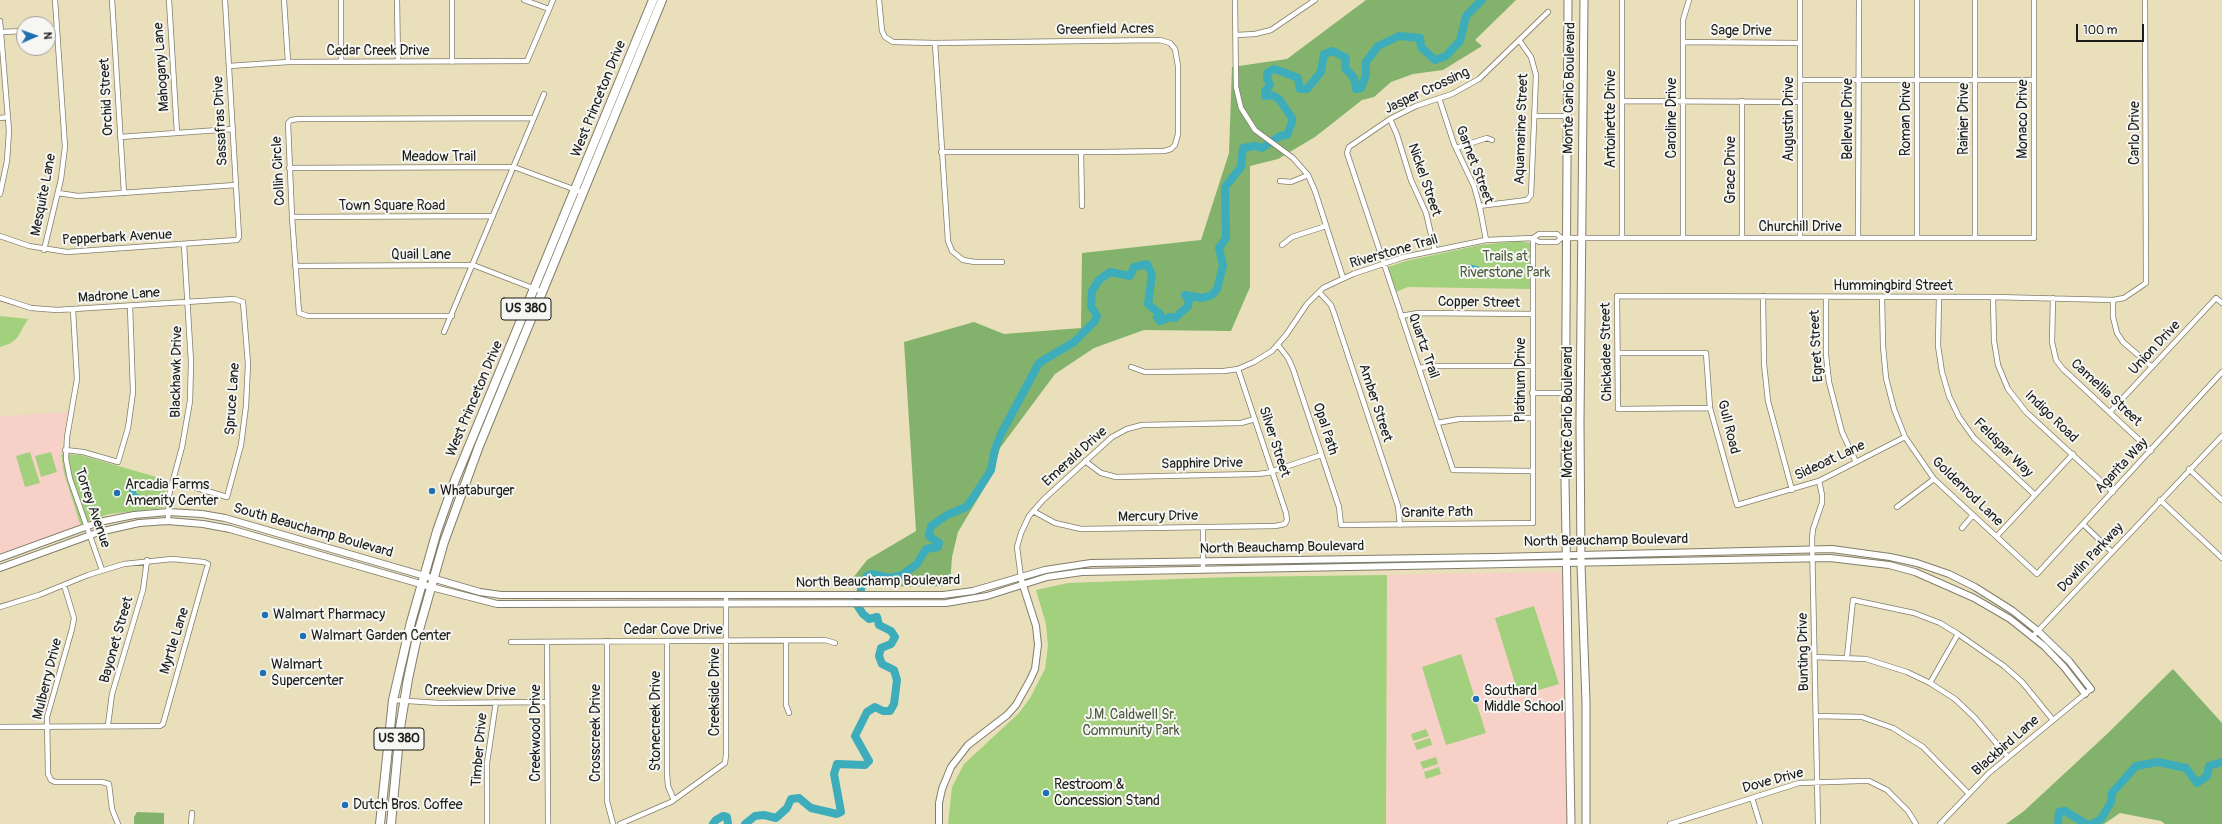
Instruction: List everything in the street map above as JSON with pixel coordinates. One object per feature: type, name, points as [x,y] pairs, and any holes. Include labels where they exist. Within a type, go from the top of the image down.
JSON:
[{"type":"highway","name":"West Princeton Drive","points":[[391,824],[404,701],[417,637],[444,542],[471,467],[543,292],[653,0]]},
{"type":"highway","name":"West Princeton Drive","points":[[380,824],[393,700],[406,640],[424,575],[455,480],[534,289],[580,192],[662,0]]},
{"type":"highway","points":[[487,405],[495,408]]},
{"type":"main road","name":"Monte Carlo Boulevard","points":[[1568,0],[1564,238],[1564,394],[1571,824]]},
{"type":"main road","name":"Monte Carlo Boulevard","points":[[1584,0],[1581,564],[1586,702],[1586,824]]},
{"type":"street","name":"Mesquite Lane","points":[[44,250],[64,163],[66,133],[55,0]]},
{"type":"street","name":"Orchid Street","points":[[112,0],[124,193]]},
{"type":"street","name":"Mahogany Lane","points":[[169,0],[177,133]]},
{"type":"street","name":"Sassafras Drive","points":[[225,0],[239,237],[237,240]]},
{"type":"street","points":[[284,0],[288,62]]},
{"type":"street","points":[[341,0],[341,62]]},
{"type":"street","points":[[397,0],[398,62]]},
{"type":"street","points":[[452,0],[452,62]]},
{"type":"street","points":[[524,0],[549,9],[553,0]]},
{"type":"street","name":"Greenfield Acres","points":[[879,0],[882,31],[888,39],[897,42],[935,43],[1160,40],[1170,43],[1175,49],[1178,66],[1178,134],[1175,145],[1164,151],[941,152]]},
{"type":"street","points":[[1235,0],[1238,98],[1245,117],[1257,132],[1294,158],[1308,175],[1343,278]]},
{"type":"street","points":[[1236,35],[1255,34],[1271,30],[1310,2],[1316,0]]},
{"type":"street","name":"Antoinette Drive","points":[[1622,0],[1622,238]]},
{"type":"street","name":"Caroline Drive","points":[[1683,238],[1683,15],[1689,0]]},
{"type":"street","name":"Augustin Drive","points":[[1800,0],[1800,238]]},
{"type":"street","name":"Bellevue Drive","points":[[1858,238],[1859,0]]},
{"type":"street","name":"Roman Drive","points":[[1916,238],[1917,0]]},
{"type":"street","name":"Rainier Drive","points":[[1975,0],[1975,238]]},
{"type":"street","name":"Monaco Drive","points":[[2034,0],[2034,238]]},
{"type":"street","name":"Carlo Drive","points":[[2145,0],[2146,265]]},
{"type":"street","name":"Cedar Creek Drive","points":[[229,66],[288,62],[527,61],[549,9]]},
{"type":"street","name":"Jasper Crossing","points":[[1347,153],[1349,146],[1390,119],[1467,87],[1479,79],[1548,12]]},
{"type":"street","points":[[0,21],[1,59],[8,117],[8,148],[0,194]]},
{"type":"street","points":[[1,32],[16,31]]},
{"type":"street","name":"Aquamarine Street","points":[[1479,206],[1529,199],[1531,190],[1535,116],[1534,66],[1526,48],[1519,40]]},
{"type":"street","name":"Sage Drive","points":[[1683,42],[1800,43]]},
{"type":"street","points":[[935,43],[947,236],[952,251],[959,258],[968,262],[1002,262]]},
{"type":"street","points":[[1800,80],[2034,80]]},
{"type":"street","points":[[444,332],[544,94]]},
{"type":"street","name":"Garnet Street","points":[[1439,98],[1456,148],[1474,186],[1486,240]]},
{"type":"street","points":[[1622,101],[1800,102]]},
{"type":"street","name":"Grace Drive","points":[[1742,101],[1742,238]]},
{"type":"street","points":[[1535,116],[1567,116]]},
{"type":"street","points":[[0,118],[8,117]]},
{"type":"street","name":"Collin Circle","points":[[452,316],[301,314],[297,308],[287,125],[294,119],[534,118]]},
{"type":"street","name":"Nickel Street","points":[[1390,119],[1397,135],[1411,180],[1426,213],[1435,250]]},
{"type":"street","points":[[120,137],[233,129]]},
{"type":"street","points":[[1456,148],[1486,138],[1492,140]]},
{"type":"street","points":[[1081,152],[1082,206]]},
{"type":"street","name":"Quartz Trail","points":[[1347,153],[1453,470],[1532,471]]},
{"type":"street","name":"Meadow Trail","points":[[289,168],[514,168],[580,192]]},
{"type":"street","points":[[1280,181],[1291,182],[1308,175]]},
{"type":"street","points":[[58,193],[78,196],[236,185]]},
{"type":"street","name":"Town Square Road","points":[[292,218],[493,216]]},
{"type":"street","points":[[1282,245],[1292,237],[1326,226]]},
{"type":"street","name":"Riverstone Trail","points":[[1130,367],[1137,371],[1145,372],[1216,371],[1238,369],[1261,358],[1278,345],[1307,304],[1319,292],[1343,278],[1384,263],[1435,250],[1486,240],[1533,238],[1539,234],[1557,234],[1564,238]]},
{"type":"street","name":"Pepperbark Avenue","points":[[0,236],[44,250],[78,252],[237,240]]},
{"type":"street","name":"Riverstone Trail","points":[[1533,238],[1538,242],[1557,242],[1564,238]]},
{"type":"street","name":"Platinum Drive","points":[[1533,238],[1533,523]]},
{"type":"street","name":"Churchill Drive","points":[[1564,238],[2034,238]]},
{"type":"street","name":"Blackhawk Drive","points":[[168,521],[168,499],[182,447],[189,410],[191,371],[184,245]]},
{"type":"street","name":"Hummingbird Street","points":[[1617,296],[1993,297],[2113,300],[2124,298],[2146,283],[2146,265]]},
{"type":"street","name":"Quail Lane","points":[[295,266],[473,266],[543,292]]},
{"type":"street","name":"Amber Street","points":[[1319,292],[1331,305],[1334,313],[1398,506],[1400,525]]},
{"type":"street","name":"Chickadee Street","points":[[1617,296],[1618,409],[1710,408]]},
{"type":"street","points":[[1763,296],[1764,364],[1768,401],[1792,490]]},
{"type":"street","name":"Egret Street","points":[[1826,297],[1826,355],[1828,382],[1842,432],[1856,462]]},
{"type":"street","name":"Goldenrod Lane","points":[[1882,297],[1883,346],[1886,378],[1894,409],[1905,437],[1934,479],[2037,574]]},
{"type":"street","name":"Feldspar Way","points":[[1939,297],[1938,346],[1942,372],[1949,396],[1959,417],[1974,438],[2035,495]]},
{"type":"street","name":"Indigo Road","points":[[1993,297],[1994,340],[1998,365],[2008,389],[2026,412],[2113,492]]},
{"type":"street","name":"Madrone Lane","points":[[0,298],[38,309],[73,310],[188,302],[241,301]]},
{"type":"street","name":"Camellia Street","points":[[2053,298],[2052,342],[2056,360],[2063,369],[2151,451]]},
{"type":"street","name":"Union Drive","points":[[2110,412],[2216,298],[2222,303]]},
{"type":"street","points":[[2113,300],[2113,317],[2117,333],[2123,342],[2152,367]]},
{"type":"street","name":"Spruce Lane","points":[[173,481],[227,497],[241,444],[246,406],[248,364],[244,307],[241,301]]},
{"type":"street","points":[[65,450],[83,452],[118,462],[129,424],[133,392],[130,306]]},
{"type":"street","name":"Torrey Avenue","points":[[73,310],[77,379],[65,450],[70,480],[102,570]]},
{"type":"street","name":"Copper Street","points":[[1402,316],[1418,313],[1533,314]]},
{"type":"street","name":"Opal Path","points":[[1278,345],[1291,363],[1339,507],[1341,525]]},
{"type":"street","name":"Gull Road","points":[[1618,353],[1706,353],[1710,408],[1738,505]]},
{"type":"street","points":[[1419,368],[1433,366],[1532,366]]},
{"type":"street","name":"Silver Street","points":[[1238,369],[1287,517],[1287,522]]},
{"type":"street","name":"Agarita Way","points":[[2037,574],[2222,372]]},
{"type":"street","points":[[1532,393],[1564,394]]},
{"type":"street","points":[[1437,423],[1459,419],[1532,418]]},
{"type":"street","name":"Emerald Drive","points":[[1020,578],[1017,547],[1023,527],[1033,511],[1112,437],[1132,427],[1147,424],[1241,422],[1254,419]]},
{"type":"street","name":"Dowlin Parkway","points":[[2032,637],[2165,494],[2222,436]]},
{"type":"street","name":"Sideoat Lane","points":[[1738,505],[1819,481],[1905,437]]},
{"type":"street","points":[[1997,536],[2073,454]]},
{"type":"street","name":"Sapphire Drive","points":[[1085,461],[1101,474],[1116,477],[1257,474],[1272,471],[1321,455]]},
{"type":"street","points":[[2189,469],[2222,500]]},
{"type":"street","points":[[1897,507],[1934,479]]},
{"type":"street","name":"Bunting Drive","points":[[1818,824],[1813,528],[1822,495],[1819,481]]},
{"type":"street","points":[[2160,500],[2222,558]]},
{"type":"street","name":"Mercury Drive","points":[[1033,511],[1055,523],[1076,529],[1275,526],[1287,522]]},
{"type":"street","name":"South Beauchamp Boulevard","points":[[0,558],[86,526],[134,515],[168,512],[210,515],[434,578]]},
{"type":"street","points":[[1962,528],[1974,515]]},
{"type":"street","name":"South Beauchamp Boulevard","points":[[0,568],[89,535],[132,524],[168,521],[203,524],[259,537],[431,587]]},
{"type":"street","name":"Granite Path","points":[[1341,525],[1533,523]]},
{"type":"street","points":[[2083,524],[2112,552]]},
{"type":"street","points":[[1203,527],[1203,570]]},
{"type":"street","points":[[259,537],[261,529]]},
{"type":"street","points":[[318,554],[321,545]]},
{"type":"street","name":"North Beauchamp Boulevard","points":[[434,578],[488,594],[516,595],[922,595],[973,591],[1044,570],[1079,564],[1813,548],[1858,551],[1918,563],[1949,574],[1994,598],[2038,631],[2069,661],[2091,689]]},
{"type":"street","name":"North Beauchamp Boulevard","points":[[431,587],[497,604],[922,604],[972,600],[1047,577],[1082,572],[1581,564],[1813,558],[1856,560],[1915,572],[1974,598],[2010,619],[2064,666],[2085,694]]},
{"type":"street","name":"Myrtle Lane","points":[[108,725],[160,726],[164,724],[208,564],[204,562],[172,559],[147,560]]},
{"type":"street","points":[[0,607],[102,570],[147,560]]},
{"type":"street","name":"Bayonet Street","points":[[108,725],[112,694],[143,590],[147,560]]},
{"type":"street","points":[[938,824],[939,803],[942,789],[952,767],[968,745],[1007,715],[1016,705],[1030,680],[1034,669],[1038,645],[1036,626],[1020,578]]},
{"type":"street","name":"Mulberry Drive","points":[[64,585],[72,609],[72,629],[47,717],[48,774],[51,780],[55,782],[102,782],[108,784],[110,804],[118,824]]},
{"type":"street","points":[[497,604],[499,600],[514,599],[516,595]]},
{"type":"street","name":"Creekside Drive","points":[[674,800],[724,763],[726,755],[726,595]]},
{"type":"street","points":[[1847,656],[1853,600],[1914,613],[1940,623],[2004,666],[2022,682],[2053,720]]},
{"type":"street","points":[[1930,683],[1958,634]]},
{"type":"street","name":"Cedar Cove Drive","points":[[511,642],[825,640],[835,643]]},
{"type":"street","name":"Crosscreek Drive","points":[[607,641],[608,801],[613,824]]},
{"type":"street","name":"Stonecreek Drive","points":[[667,641],[667,774],[668,786],[674,800]]},
{"type":"street","points":[[786,641],[786,705],[789,713]]},
{"type":"street","name":"Creekwood Drive","points":[[547,642],[548,824]]},
{"type":"street","points":[[1815,657],[1847,656],[1885,664],[1930,683],[1955,699],[1975,718],[2008,757]]},
{"type":"street","name":"Blackbird Lane","points":[[1940,824],[1989,773],[2091,689]]},
{"type":"street","name":"Creekview Drive","points":[[393,700],[547,702]]},
{"type":"street","name":"Timber Drive","points":[[487,824],[487,763],[496,702]]},
{"type":"street","points":[[1816,716],[1862,717],[1893,728],[1923,747],[1969,794]]},
{"type":"street","points":[[0,727],[108,725]]},
{"type":"street","name":"Dove Drive","points":[[1670,824],[1799,783],[1860,780],[1878,785],[1887,790],[1908,811],[1916,824]]},
{"type":"street","points":[[1752,798],[1760,824]]},
{"type":"street","points":[[620,824],[674,800]]},
{"type":"street","points":[[191,824],[192,812]]},
{"type":"shaded area","points":[[68,412],[61,447],[62,464],[80,524],[30,545],[0,555],[0,416]]},
{"type":"shaded area","name":"Southard Middle School","points":[[1562,572],[1567,824],[1386,824],[1387,575]]},
{"type":"green space","points":[[1366,0],[1516,0],[1475,40],[1482,46],[1443,70],[1413,74],[1391,82],[1374,97],[1362,100],[1315,137],[1278,159],[1250,166],[1250,287],[1231,331],[1144,330],[1094,348],[1055,374],[1000,448],[992,475],[958,532],[952,557],[950,586],[846,587],[867,560],[916,531],[904,342],[974,322],[1004,334],[1081,328],[1082,253],[1201,240],[1229,153],[1232,67],[1287,59]]},
{"type":"green space","name":"Trails at Riverstone Park","points":[[1519,241],[1531,243],[1530,289],[1408,287],[1396,292],[1388,267],[1406,261],[1480,245]]},
{"type":"green space","points":[[0,316],[28,319],[17,338],[11,343],[0,347]]},
{"type":"green space","points":[[30,452],[40,483],[25,487],[16,456]]},
{"type":"green space","points":[[51,452],[57,472],[41,477],[35,456]]},
{"type":"green space","name":"Arcadia Farms Amenity Center","points":[[61,454],[80,455],[167,480],[163,508],[109,514],[80,524],[64,473]]},
{"type":"green space","name":"J.M. Caldwell Sr. Community Park","points":[[1387,575],[1386,824],[948,824],[952,787],[964,764],[1019,713],[1030,698],[1045,669],[1048,646],[1046,624],[1036,590],[1068,583],[1231,577]]},
{"type":"green space","points":[[1534,606],[1559,684],[1519,696],[1495,618]]},
{"type":"green space","points":[[1461,654],[1486,733],[1446,745],[1422,667]]},
{"type":"green space","points":[[2173,669],[2222,723],[2222,824],[2165,824],[2161,821],[2120,813],[2104,824],[2006,824],[2024,811],[2106,735]]},
{"type":"green space","points":[[1426,729],[1429,736],[1413,741],[1411,734]]},
{"type":"green space","points":[[1430,738],[1432,745],[1417,750],[1414,743]]},
{"type":"green space","points":[[1436,757],[1438,764],[1423,769],[1420,762]]},
{"type":"green space","points":[[1439,767],[1441,774],[1426,779],[1424,772]]},
{"type":"green space","points":[[137,812],[164,813],[164,824],[134,824],[134,817]]},
{"type":"water","points":[[1469,264],[1492,270],[1492,275],[1480,272],[1469,275],[1465,270]]},
{"type":"water","points":[[127,481],[143,486],[142,490],[136,488],[136,493],[140,495],[138,498],[133,500],[126,498],[131,487],[126,484]]},
{"type":"waterway","points":[[745,824],[755,816],[764,815],[776,818],[787,808],[791,799],[799,798],[811,808],[837,814],[841,812],[834,774],[837,764],[865,765],[869,761],[855,736],[867,712],[875,707],[883,711],[890,711],[894,704],[897,680],[894,670],[882,664],[879,656],[881,648],[891,644],[895,637],[891,631],[879,625],[877,617],[869,619],[863,614],[857,605],[863,582],[867,576],[872,574],[890,578],[902,575],[917,564],[926,549],[938,547],[939,543],[929,536],[931,526],[947,515],[966,507],[973,498],[991,470],[995,449],[1001,434],[1039,363],[1074,342],[1095,321],[1097,316],[1091,306],[1092,291],[1099,280],[1110,272],[1130,276],[1134,267],[1147,264],[1152,275],[1148,304],[1160,314],[1157,317],[1160,321],[1170,317],[1175,318],[1188,306],[1189,301],[1185,295],[1203,298],[1212,295],[1217,289],[1223,266],[1219,248],[1226,238],[1225,187],[1241,167],[1243,148],[1255,146],[1262,148],[1280,136],[1287,135],[1292,122],[1292,118],[1279,99],[1272,95],[1265,96],[1265,91],[1270,85],[1267,78],[1268,72],[1274,69],[1298,78],[1300,89],[1307,89],[1321,72],[1324,54],[1333,51],[1346,58],[1345,68],[1354,78],[1356,89],[1361,88],[1366,75],[1366,62],[1378,46],[1399,36],[1420,38],[1421,47],[1435,60],[1446,56],[1460,41],[1466,16],[1482,0]]},
{"type":"waterway","points":[[2092,824],[2101,819],[2111,802],[2112,793],[2136,766],[2158,762],[2186,768],[2197,783],[2207,776],[2209,766],[2222,762]]},
{"type":"waterway","points":[[2058,824],[2059,812],[2065,811],[2086,824]]},
{"type":"waterway","points":[[713,824],[716,820],[723,816],[727,817],[728,824]]},
{"type":"place","name":"Whataburger","points":[[432,491]]},
{"type":"place","name":"Arcadia Farms Amenity Center","points":[[117,493]]},
{"type":"place","name":"Walmart Pharmacy","points":[[265,615]]},
{"type":"place","name":"Walmart Garden Center","points":[[303,636]]},
{"type":"place","name":"Walmart Supercenter","points":[[263,673]]},
{"type":"place","name":"Southard Middle School","points":[[1476,699]]},
{"type":"place","name":"Restroom & Concession Stand","points":[[1046,793]]},
{"type":"place","name":"Dutch Bros. Coffee","points":[[345,805]]}]
